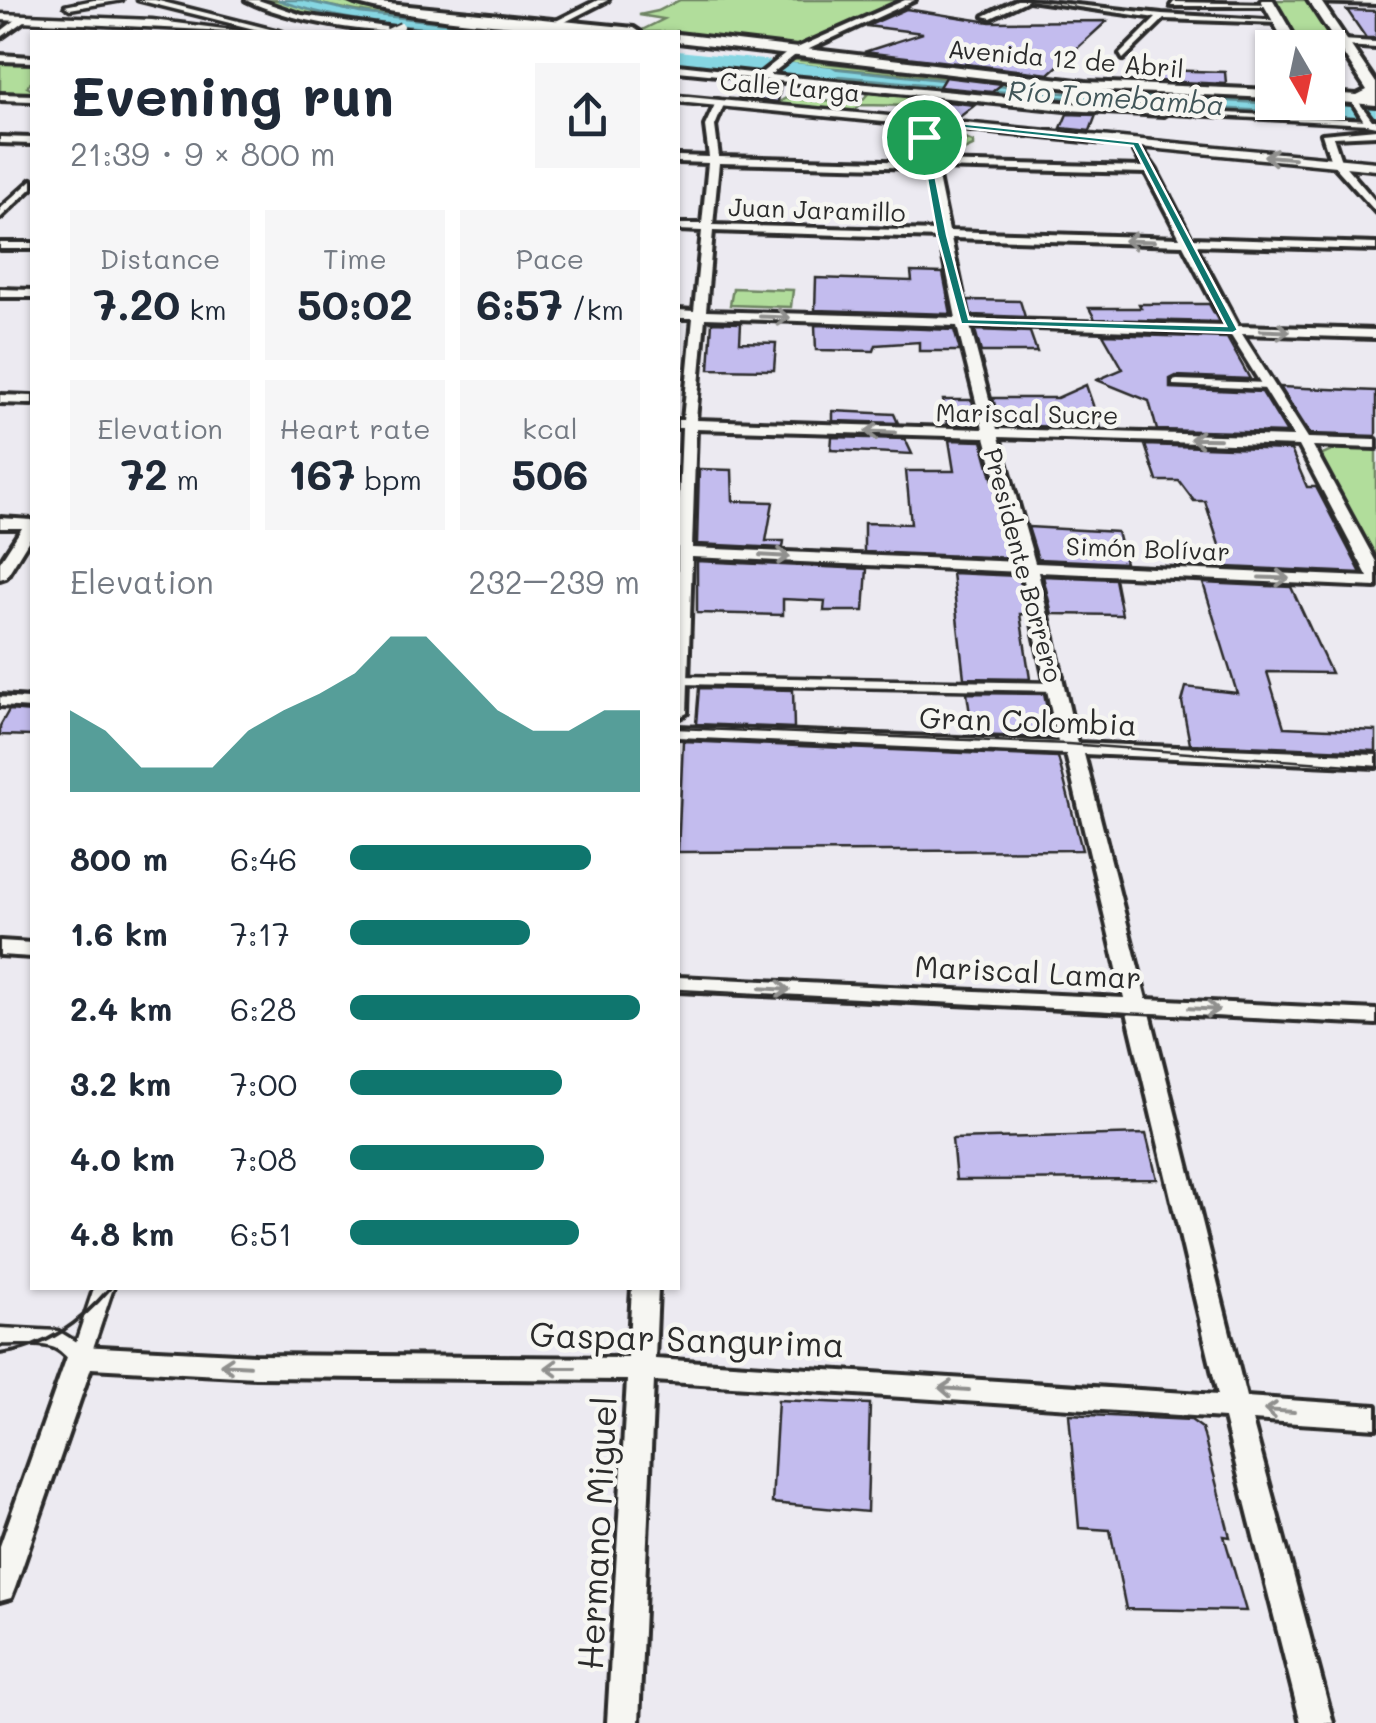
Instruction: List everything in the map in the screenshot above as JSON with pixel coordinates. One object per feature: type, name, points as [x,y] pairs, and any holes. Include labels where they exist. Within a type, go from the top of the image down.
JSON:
[{"type":"main road","points":[[345,0],[617,30]]},
{"type":"main road","points":[[354,0],[434,11],[484,2]]},
{"type":"main road","points":[[364,0],[434,11]]},
{"type":"main road","points":[[1314,0],[1334,30]]},
{"type":"main road","points":[[1269,3],[1284,30]]},
{"type":"main road","name":"Avenida 12 de Abril","points":[[680,38],[785,58],[1083,89],[1255,94]]},
{"type":"main road","points":[[1345,49],[1366,98]]},
{"type":"street","points":[[0,9],[117,0]]},
{"type":"street","points":[[250,0],[301,17],[402,30]]},
{"type":"street","points":[[556,23],[604,0]]},
{"type":"street","points":[[764,75],[785,58],[911,0]]},
{"type":"street","points":[[988,16],[1024,0]]},
{"type":"street","points":[[1033,0],[1162,16],[1279,22]]},
{"type":"street","points":[[1314,0],[1376,2]]},
{"type":"street","points":[[147,1],[269,30]]},
{"type":"street","points":[[1108,9],[1144,4],[1269,3]]},
{"type":"street","points":[[1123,56],[1162,16]]},
{"type":"street","points":[[0,17],[198,30]]},
{"type":"street","points":[[0,36],[24,18]]},
{"type":"street","points":[[392,30],[401,26]]},
{"type":"street","points":[[1345,44],[1376,45]]},
{"type":"street","points":[[0,58],[30,60]]},
{"type":"street","points":[[680,68],[1067,105],[1372,124]]},
{"type":"street","points":[[1067,105],[1083,89]]},
{"type":"street","points":[[0,97],[30,97]]},
{"type":"street","points":[[1366,98],[1372,124]]},
{"type":"street","name":"Calle Larga","points":[[680,99],[1376,166]]},
{"type":"street","points":[[680,595],[683,424],[700,315],[714,160],[710,126],[720,102]]},
{"type":"street","name":"Presidente Borrero","points":[[920,122],[989,435],[1029,568],[1068,744],[1074,750],[1235,1408]]},
{"type":"street","points":[[1372,124],[1327,134],[1336,162],[1376,209]]},
{"type":"street","points":[[0,140],[30,141]]},
{"type":"street","points":[[1136,144],[1233,330],[1303,441],[1376,579]]},
{"type":"street","points":[[680,159],[1150,170]]},
{"type":"street","points":[[1,213],[30,185]]},
{"type":"street","points":[[1,213],[21,212]]},
{"type":"street","name":"Juan Jaramillo","points":[[680,227],[1376,248]]},
{"type":"street","points":[[0,246],[30,246]]},
{"type":"street","points":[[0,292],[30,294]]},
{"type":"street","points":[[680,314],[1376,334]]},
{"type":"street","points":[[1177,383],[1268,386]]},
{"type":"street","points":[[0,399],[30,400]]},
{"type":"street","name":"Mariscal Sucre","points":[[683,424],[1376,444]]},
{"type":"street","points":[[0,522],[30,524]]},
{"type":"street","points":[[0,574],[30,527]]},
{"type":"street","name":"Simón Bolívar","points":[[681,552],[1376,579]]},
{"type":"street","points":[[680,680],[1057,687]]},
{"type":"street","points":[[0,702],[30,703]]},
{"type":"street","name":"Gran Colombia","points":[[680,732],[1376,762]]},
{"type":"street","points":[[0,948],[30,950]]},
{"type":"street","name":"Mariscal Lamar","points":[[680,984],[1376,1018]]},
{"type":"street","points":[[0,1588],[102,1290]]},
{"type":"street","name":"Hermano Miguel","points":[[623,1723],[645,1290]]},
{"type":"street","name":"Gaspar Sangurima","points":[[0,1336],[58,1339],[81,1357],[255,1366],[642,1369],[1376,1417]]},
{"type":"street","points":[[1235,1408],[1317,1723]]},
{"type":"green space","points":[[257,0],[278,0],[349,17],[463,30],[367,25]]},
{"type":"green space","points":[[302,0],[335,0],[386,10],[569,30],[515,30],[372,14]]},
{"type":"green space","points":[[680,0],[901,0],[784,52],[680,38],[680,30],[642,30],[664,19],[639,15]]},
{"type":"green space","points":[[1273,0],[1306,0],[1326,30],[1291,30]]},
{"type":"green space","points":[[789,59],[1076,91],[783,63]]},
{"type":"green space","points":[[0,61],[30,62],[30,94],[0,95]]},
{"type":"green space","points":[[775,70],[1069,98],[1064,104],[1055,104],[770,74]]},
{"type":"green space","points":[[872,89],[978,100],[972,107],[860,105],[852,113],[774,105],[786,98],[859,104]]},
{"type":"green space","points":[[1088,93],[1255,98],[1255,102]]},
{"type":"green space","points":[[1078,100],[1255,111],[1255,114],[1073,105]]},
{"type":"green space","points":[[921,126],[955,129],[957,136],[973,142],[973,146],[953,155],[953,164],[929,164]]},
{"type":"green space","points":[[733,288],[793,290],[791,307],[730,305]]},
{"type":"green space","points":[[1340,447],[1376,449],[1376,561],[1318,457]]},
{"type":"water","points":[[278,0],[302,0],[360,13],[506,30],[431,28],[305,9]]},
{"type":"water","points":[[783,63],[1073,94],[1069,98],[775,70]]},
{"type":"water","points":[[1084,93],[1255,103],[1255,110],[1078,100]]},
{"type":"building","points":[[906,9],[990,22],[1107,21],[1049,74],[864,52],[923,33],[867,26]]},
{"type":"building","points":[[1347,10],[1376,11],[1376,38],[1366,38]]},
{"type":"building","points":[[1159,70],[1225,72],[1226,84],[1158,81]]},
{"type":"building","points":[[945,77],[1002,84],[992,92],[939,87]]},
{"type":"building","points":[[764,83],[781,85],[778,102],[739,98]]},
{"type":"building","points":[[930,100],[975,105],[957,119],[920,115]]},
{"type":"building","points":[[1067,114],[1096,115],[1090,131],[1061,128]]},
{"type":"building","points":[[911,272],[943,273],[951,314],[815,310],[816,278],[912,281]]},
{"type":"building","points":[[968,300],[1020,301],[1025,317],[971,315]]},
{"type":"building","points":[[1139,304],[1209,304],[1219,322],[1095,319],[1089,308],[1141,308]]},
{"type":"building","points":[[712,322],[741,323],[740,342],[776,343],[774,370],[709,369]]},
{"type":"building","points":[[815,325],[954,330],[960,351],[919,351],[919,342],[876,345],[874,351],[816,350]]},
{"type":"building","points":[[975,330],[1030,332],[1037,352],[981,352]]},
{"type":"building","points":[[1103,334],[1227,338],[1250,379],[1176,376],[1170,379],[1170,388],[1262,392],[1287,433],[1157,430],[1149,401],[1097,380],[1123,369]]},
{"type":"building","points":[[1086,385],[1101,428],[1000,425],[993,398],[1057,398]]},
{"type":"building","points":[[1280,387],[1376,391],[1376,436],[1310,434]]},
{"type":"building","points":[[943,400],[972,400],[978,425],[947,424]]},
{"type":"building","points":[[833,411],[894,414],[898,423],[833,421]]},
{"type":"building","points":[[832,437],[905,439],[912,454],[831,450]]},
{"type":"building","points":[[949,440],[982,441],[1014,558],[864,552],[864,523],[911,524],[906,471],[954,471]]},
{"type":"building","points":[[1145,445],[1291,450],[1307,487],[1316,487],[1361,573],[1226,567],[1205,501],[1194,501],[1179,481],[1157,481]]},
{"type":"building","points":[[699,469],[732,470],[733,501],[773,502],[766,541],[784,541],[783,548],[697,544]]},
{"type":"building","points":[[1028,527],[1117,532],[1125,563],[1038,559]]},
{"type":"building","points":[[697,561],[867,569],[864,611],[824,611],[825,601],[783,599],[783,615],[697,613]]},
{"type":"building","points":[[952,573],[1019,576],[1027,614],[1020,614],[1030,679],[964,678]]},
{"type":"building","points":[[1043,576],[1115,579],[1122,615],[1052,614]]},
{"type":"building","points":[[1203,583],[1291,587],[1331,673],[1267,672],[1284,727],[1376,731],[1376,751],[1190,744],[1182,702],[1186,687],[1237,693]]},
{"type":"building","points":[[699,688],[793,690],[794,728],[696,724]]},
{"type":"building","points":[[967,693],[1044,694],[1053,738],[973,735]]},
{"type":"building","points":[[9,710],[30,712],[30,736],[0,735],[0,726]]},
{"type":"building","points":[[683,741],[1058,757],[1082,850],[680,852]]},
{"type":"building","points":[[1146,1134],[1157,1179],[956,1180],[952,1139]]},
{"type":"building","points":[[778,1400],[870,1404],[867,1512],[772,1503]]},
{"type":"building","points":[[1069,1414],[1191,1420],[1202,1428],[1230,1537],[1224,1536],[1246,1611],[1126,1609],[1110,1530],[1079,1528]]},
{"type":"waterway","name":"Río Tomebamba","points":[[680,57],[831,73]]},
{"type":"waterway","name":"Río Tomebamba","points":[[1345,112],[1376,113]]},
{"type":"tram line","points":[[0,696],[30,698]]},
{"type":"tram line","points":[[680,728],[1068,744],[1376,767]]},
{"type":"tram line","points":[[680,990],[1376,1026]]},
{"type":"tram line","points":[[0,1354],[32,1346],[61,1332],[108,1290]]},
{"type":"route","points":[[920,122],[1136,144],[1233,330],[965,322],[942,235],[924,137],[920,122]]}]
